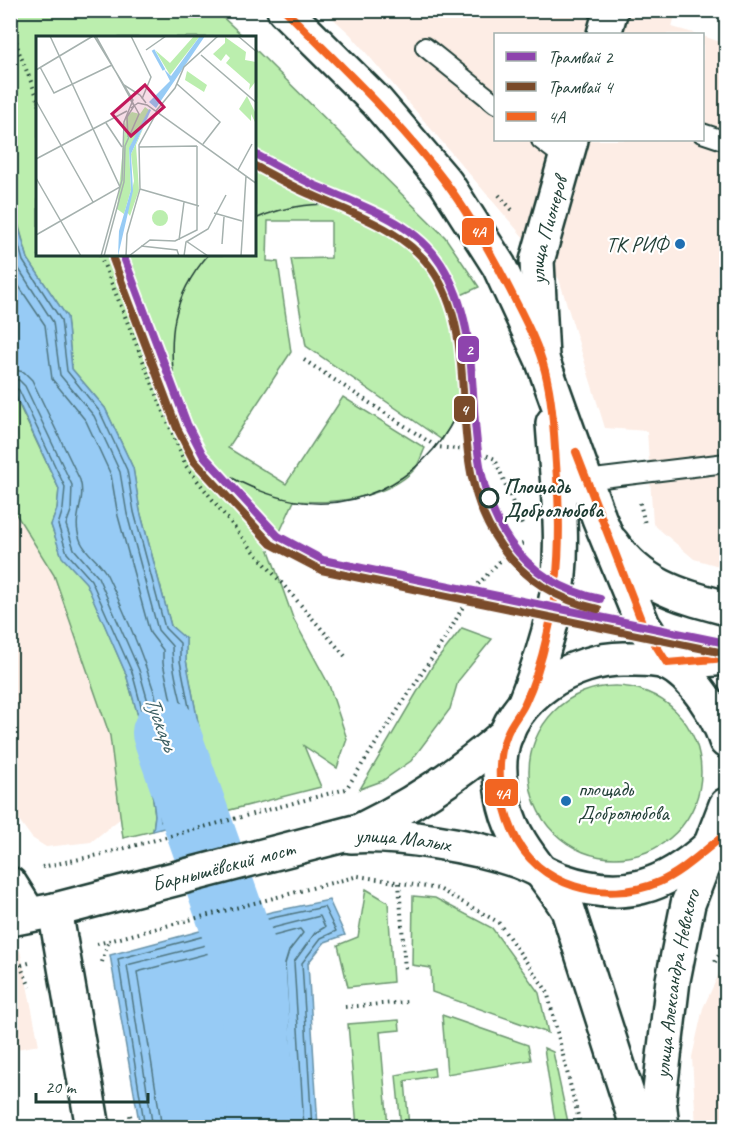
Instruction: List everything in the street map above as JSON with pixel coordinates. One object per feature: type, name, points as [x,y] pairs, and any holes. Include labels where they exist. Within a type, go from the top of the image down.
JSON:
[{"type":"main road","points":[[284,10],[377,102],[446,183],[499,266],[542,359],[607,536],[643,625],[667,663],[699,691],[720,722],[726,741]]},
{"type":"main road","points":[[604,33],[611,10]]},
{"type":"main road","name":"улица Пионеров","points":[[542,359],[537,261],[559,146]]},
{"type":"main road","points":[[507,733],[524,706],[541,662],[555,608],[559,555],[559,507],[551,405],[542,359]]},
{"type":"main road","points":[[607,536],[626,564],[646,579],[677,594],[726,608]]},
{"type":"main road","points":[[524,706],[549,683],[578,666],[616,658],[667,663],[726,658]]},
{"type":"main road","name":"улица Малых","points":[[343,837],[401,811],[443,785],[507,733]]},
{"type":"main road","name":"улица Александра Невского","points":[[507,733],[500,779],[513,833],[526,855],[544,874],[568,910],[638,1128]]},
{"type":"main road","name":"улица Александра Невского","points":[[662,1128],[659,1100],[674,980],[688,904],[721,849],[726,805]]},
{"type":"main road","name":"улица Малых","points":[[343,837],[402,839],[479,850],[521,862],[544,874]]},
{"type":"main road","name":"Барнышёвский мост","points":[[32,914],[343,837]]},
{"type":"main road","points":[[544,874],[580,887],[600,890],[643,888],[721,849]]},
{"type":"main road","points":[[22,876],[93,1128]]},
{"type":"lane","points":[[425,47],[494,103]]},
{"type":"lane","points":[[704,134],[726,141]]},
{"type":"lane","points":[[586,480],[726,463]]},
{"type":"path","points":[[10,18],[19,52],[36,94]]},
{"type":"path","points":[[100,256],[186,466],[246,542],[345,656]]},
{"type":"path","points":[[304,360],[436,447],[476,451],[495,459],[525,531]]},
{"type":"path","points":[[22,876],[329,796]]},
{"type":"path","points":[[120,936],[358,876],[439,889],[498,922],[547,991],[581,1128]]},
{"type":"path","points":[[399,883],[405,970]]},
{"type":"path","points":[[345,1007],[407,1002]]},
{"type":"shaded area","points":[[325,11],[676,11],[672,27],[693,33],[494,33],[494,141],[704,141],[704,36],[726,44],[726,568],[694,559],[653,524],[647,431],[605,428],[559,279],[350,34]]},
{"type":"shaded area","points":[[10,506],[54,575],[110,736],[121,818],[91,842],[46,847],[32,838],[11,809]]},
{"type":"shaded area","points":[[20,950],[39,1045],[11,1050],[11,953]]},
{"type":"shaded area","points":[[726,959],[726,1127],[696,1127],[692,1057],[703,1008]]},
{"type":"green space","points":[[10,11],[216,11],[243,36],[36,36],[36,256],[256,256],[256,50],[445,237],[479,287],[459,296],[468,335],[468,370],[460,405],[442,440],[306,346],[291,259],[331,258],[331,221],[268,221],[267,261],[278,262],[291,352],[228,448],[286,484],[343,397],[425,448],[415,469],[389,487],[374,493],[341,500],[294,501],[278,536],[266,542],[293,618],[329,685],[347,739],[337,768],[304,746],[321,787],[218,813],[211,797],[195,788],[201,738],[186,660],[186,640],[171,626],[140,511],[133,468],[105,408],[72,369],[67,317],[28,259],[11,198]]},
{"type":"green space","points":[[10,386],[59,489],[57,509],[51,525],[62,556],[86,582],[126,674],[145,740],[155,815],[153,831],[123,838],[110,736],[54,575],[11,506]]},
{"type":"green space","points":[[462,628],[492,639],[458,681],[450,709],[411,761],[382,781],[360,789],[433,665]]},
{"type":"green space","name":"площадь Добролюбова","points":[[615,686],[632,687],[648,692],[663,700],[676,711],[687,724],[695,739],[700,755],[700,789],[695,805],[687,820],[676,833],[663,844],[648,852],[632,857],[615,858],[598,857],[582,852],[567,844],[554,833],[543,820],[535,805],[530,789],[529,772],[530,755],[535,739],[543,724],[554,711],[567,700],[582,692],[598,687]]},
{"type":"green space","points":[[366,889],[388,902],[393,982],[348,987],[338,945],[358,937]]},
{"type":"green space","points":[[413,896],[435,898],[492,928],[539,993],[548,1033],[432,992],[431,968],[412,965]]},
{"type":"green space","points":[[442,1015],[528,1045],[531,1060],[447,1074]]},
{"type":"green space","points":[[399,1020],[400,1030],[380,1032],[388,1127],[357,1127],[348,1024]]},
{"type":"green space","points":[[544,1048],[553,1052],[569,1127],[556,1127]]},
{"type":"green space","points":[[434,1068],[435,1076],[405,1081],[409,1127],[401,1127],[396,1075]]},
{"type":"water","points":[[10,198],[28,259],[67,317],[72,369],[105,408],[133,468],[140,511],[171,626],[186,639],[186,660],[201,738],[195,788],[211,797],[218,813],[153,831],[155,815],[145,740],[126,674],[86,583],[62,557],[51,525],[57,509],[59,489],[11,386]]},
{"type":"water","points":[[329,900],[345,935],[325,942],[308,963],[318,1127],[140,1127],[110,955],[271,912]]},
{"type":"waterway","name":"Тускарь","points":[[166,733],[252,977],[263,1128]]},
{"type":"tram line","name":"2","points":[[256,155],[316,186],[401,225],[430,249],[441,264],[457,297],[467,331],[476,438],[482,474],[492,509],[510,542],[538,572],[561,586],[600,599]]},
{"type":"tram line","name":"4","points":[[256,167],[392,233],[420,254],[431,268],[448,299],[457,332],[466,440],[472,476],[482,512],[501,546],[531,579],[569,600],[598,609]]},
{"type":"tram line","points":[[256,219],[280,210],[305,206],[357,204]]},
{"type":"tram line","name":"2","points":[[123,256],[187,424],[203,455],[278,536],[323,560],[726,643]]},
{"type":"tram line","points":[[175,390],[172,352],[175,318],[186,287],[207,256]]},
{"type":"tram line","name":"4","points":[[113,259],[177,428],[194,461],[271,544],[321,570],[724,653]]},
{"type":"tram line","points":[[214,468],[268,494],[311,503],[353,499],[379,490],[403,477],[424,460],[442,439],[456,416],[465,390],[470,363],[470,346],[459,296]]},
{"type":"transit line","name":"4А","points":[[285,10],[389,115],[446,183],[503,276],[534,340],[545,371],[554,437],[559,517],[558,557],[555,596],[545,644],[532,687],[507,734],[501,758],[502,796],[513,832],[524,851],[538,866],[555,878],[596,891],[617,892],[638,889],[659,882],[685,866],[726,834]]},
{"type":"transit line","name":"4А","points":[[576,452],[643,625],[667,663],[726,658]]},
{"type":"place","name":"ТК РИФ","points":[[680,244]]},
{"type":"place","name":"Площадь Добролюбова","points":[[489,498]]},
{"type":"place","name":"площадь Добролюбова","points":[[566,801]]}]
